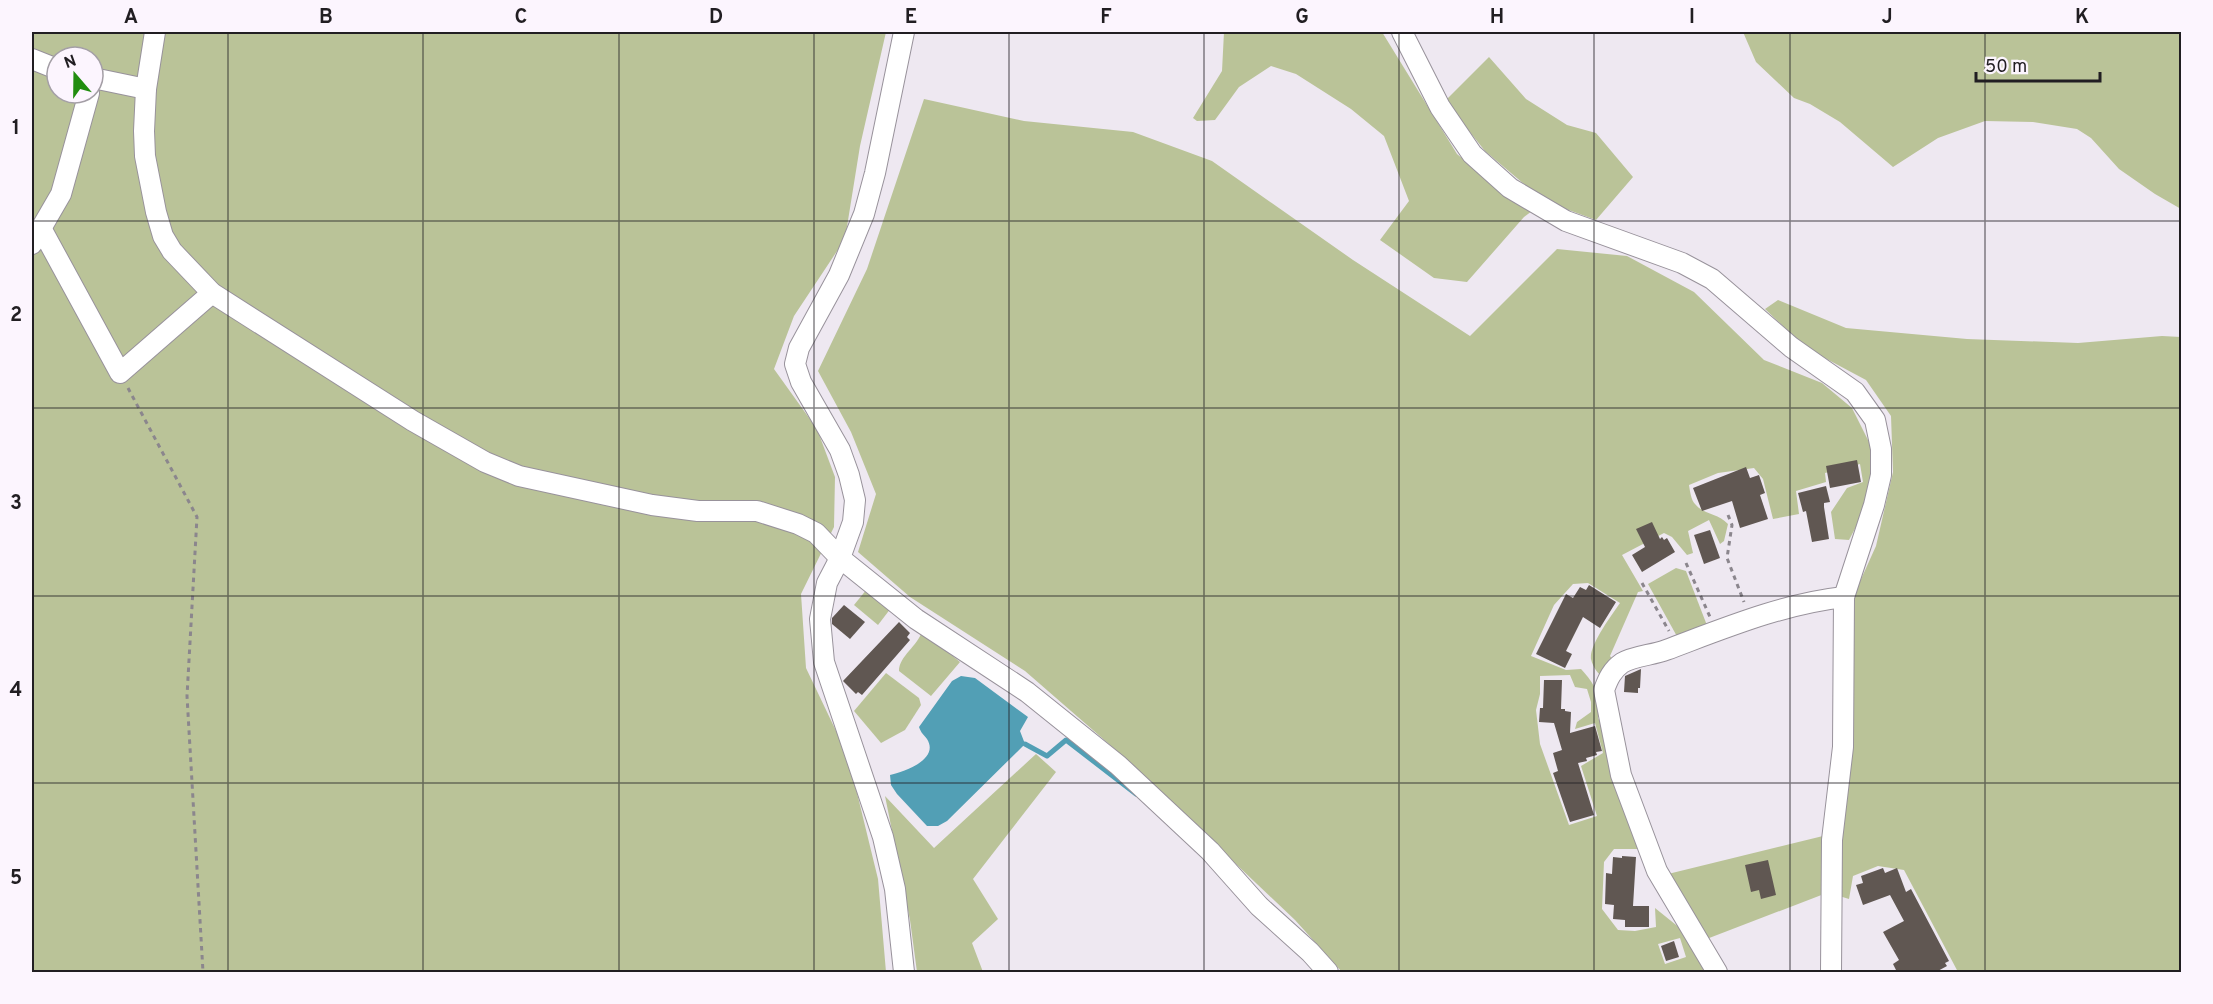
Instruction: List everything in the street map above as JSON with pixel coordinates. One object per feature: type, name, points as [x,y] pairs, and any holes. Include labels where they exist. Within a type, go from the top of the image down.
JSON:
[{"type":"street","points":[[155,32],[146,89],[144,130],[145,156],[156,212],[163,236],[172,251],[212,293],[413,421],[485,462],[519,476],[652,505],[698,511],[757,511],[798,524],[816,533],[840,558],[916,619],[1027,692],[1118,765],[1210,850],[1259,906],[1310,952],[1328,972]]},
{"type":"street","points":[[904,32],[875,173],[864,214],[839,274],[799,348],[795,364],[801,382],[840,450],[855,500],[853,522],[840,558],[827,583],[820,619],[824,662],[883,837],[895,889],[904,972]]},
{"type":"street","points":[[1402,32],[1440,107],[1472,154],[1510,188],[1566,221],[1682,263],[1712,279],[1791,347],[1855,392],[1875,420],[1881,449],[1881,475],[1874,505],[1844,597],[1843,747],[1832,840],[1831,972]]},
{"type":"street","points":[[105,81],[146,89]]},
{"type":"street","points":[[86,105],[61,194],[36,236],[120,373],[212,293]]},
{"type":"street","points":[[1717,972],[1657,871],[1621,775],[1604,690],[1608,678],[1624,662],[1677,646],[1752,618],[1786,608],[1844,597]]},
{"type":"path","points":[[120,373],[197,517],[187,696],[203,972]]},
{"type":"path","points":[[1728,515],[1732,525],[1726,558],[1752,618]]},
{"type":"path","points":[[1686,563],[1702,595],[1715,632]]},
{"type":"path","points":[[1642,583],[1677,646]]},
{"type":"green space","points":[[32,32],[886,32],[860,146],[845,239],[794,316],[774,369],[817,429],[835,477],[834,527],[801,594],[806,668],[848,756],[878,879],[886,972],[32,972]]},
{"type":"green space","points":[[1224,32],[1382,32],[1457,154],[1515,203],[1532,211],[1524,217],[1467,282],[1434,278],[1380,240],[1409,201],[1384,136],[1351,109],[1296,74],[1271,66],[1239,87],[1215,120],[1197,121],[1193,118],[1222,71]]},
{"type":"green space","points":[[1743,32],[2181,32],[2181,209],[2119,169],[2091,138],[2077,129],[2033,122],[1985,121],[1938,138],[1893,167],[1840,122],[1810,104],[1794,98],[1756,62]]},
{"type":"green space","points":[[1489,57],[1526,99],[1567,125],[1596,133],[1633,177],[1596,220],[1544,201],[1485,151],[1445,101]]},
{"type":"green space","points":[[924,99],[1024,121],[1133,132],[1212,161],[1353,260],[1470,336],[1557,249],[1627,256],[1694,292],[1764,360],[1822,383],[1852,408],[1870,444],[1872,476],[1868,504],[1849,540],[1835,539],[1831,512],[1847,488],[1863,482],[1860,464],[1825,473],[1826,482],[1796,491],[1799,514],[1773,519],[1763,479],[1754,468],[1718,473],[1689,485],[1692,498],[1699,508],[1728,524],[1724,541],[1720,544],[1709,520],[1688,531],[1693,553],[1687,555],[1672,537],[1664,533],[1622,555],[1643,591],[1638,592],[1610,656],[1615,662],[1604,679],[1593,665],[1591,653],[1602,630],[1620,603],[1588,583],[1573,584],[1554,605],[1531,656],[1566,670],[1581,669],[1594,686],[1600,704],[1598,718],[1604,729],[1643,849],[1614,849],[1604,862],[1602,909],[1618,930],[1635,931],[1656,927],[1655,908],[1686,933],[1709,972],[1342,972],[1295,920],[1117,751],[1025,671],[910,597],[858,552],[876,494],[851,432],[818,371],[867,269]],"holes":[[[1570,675],[1575,687],[1587,689],[1591,702],[1591,712],[1577,722],[1575,729],[1595,723],[1603,753],[1581,766],[1597,816],[1569,825],[1540,744],[1536,710],[1540,694],[1540,676]],[[1680,938],[1686,957],[1665,964],[1658,944]]]},
{"type":"green space","points":[[1778,300],[1846,328],[1967,339],[2078,343],[2162,336],[2181,337],[2181,972],[1958,972],[1904,870],[1878,866],[1853,876],[1849,899],[1836,895],[1853,597],[1876,546],[1893,472],[1891,416],[1866,380],[1806,348],[1765,309]]},
{"type":"green space","points":[[1676,568],[1686,571],[1708,628],[1679,640],[1648,584]]},
{"type":"green space","points":[[867,589],[891,608],[878,625],[854,605]]},
{"type":"green space","points":[[922,631],[960,662],[931,696],[899,671],[902,661]]},
{"type":"green space","points":[[886,673],[919,698],[921,705],[905,730],[881,743],[854,711]]},
{"type":"green space","points":[[1036,754],[1056,772],[973,879],[998,919],[972,943],[983,972],[917,972],[910,920],[885,796],[934,848]]},
{"type":"green space","points":[[1823,836],[1824,894],[1704,940],[1668,874]]},
{"type":"water","points":[[961,676],[975,678],[1028,717],[1020,731],[1025,744],[947,821],[938,826],[927,826],[897,794],[891,785],[890,775],[911,768],[929,753],[930,746],[919,727],[952,681]]},
{"type":"building","points":[[1857,460],[1861,482],[1830,488],[1826,466]]},
{"type":"building","points":[[1746,467],[1750,478],[1759,475],[1765,493],[1760,495],[1768,519],[1740,528],[1732,501],[1702,511],[1693,488]]},
{"type":"building","points":[[1826,486],[1830,502],[1824,503],[1824,507],[1829,539],[1812,542],[1806,511],[1803,512],[1798,493]]},
{"type":"building","points":[[1652,522],[1660,539],[1667,538],[1675,552],[1642,572],[1632,555],[1645,547],[1636,529]]},
{"type":"building","points":[[1710,530],[1720,558],[1704,564],[1694,535]]},
{"type":"building","points":[[1589,585],[1616,602],[1600,628],[1583,617],[1566,651],[1572,654],[1565,668],[1536,654],[1566,594],[1573,598],[1580,587],[1586,590]]},
{"type":"building","points":[[844,605],[865,622],[850,639],[832,624],[832,618]]},
{"type":"building","points":[[899,622],[910,633],[907,637],[910,640],[862,695],[858,692],[856,694],[843,681]]},
{"type":"building","points":[[1641,669],[1638,693],[1624,692],[1625,676]]},
{"type":"building","points":[[1544,680],[1562,680],[1561,709],[1571,712],[1570,733],[1595,726],[1602,751],[1586,758],[1587,761],[1578,763],[1594,815],[1570,822],[1553,773],[1558,771],[1553,753],[1562,750],[1554,723],[1539,722],[1540,708],[1543,708]]},
{"type":"building","points":[[1622,856],[1636,857],[1633,906],[1649,906],[1649,927],[1625,927],[1625,920],[1613,919],[1614,905],[1605,904],[1606,873],[1612,874],[1613,857],[1622,858]]},
{"type":"building","points":[[1768,860],[1776,895],[1761,899],[1759,890],[1751,892],[1745,865]]},
{"type":"building","points":[[1883,868],[1885,873],[1897,868],[1906,892],[1911,889],[1949,961],[1945,963],[1947,966],[1936,972],[1897,972],[1893,964],[1899,960],[1883,932],[1904,921],[1890,895],[1863,905],[1856,885],[1863,883],[1861,876]]},
{"type":"building","points":[[1674,941],[1679,957],[1666,961],[1661,946]]},
{"type":"waterway","points":[[1025,744],[1047,756],[1066,740],[1136,794]]}]
